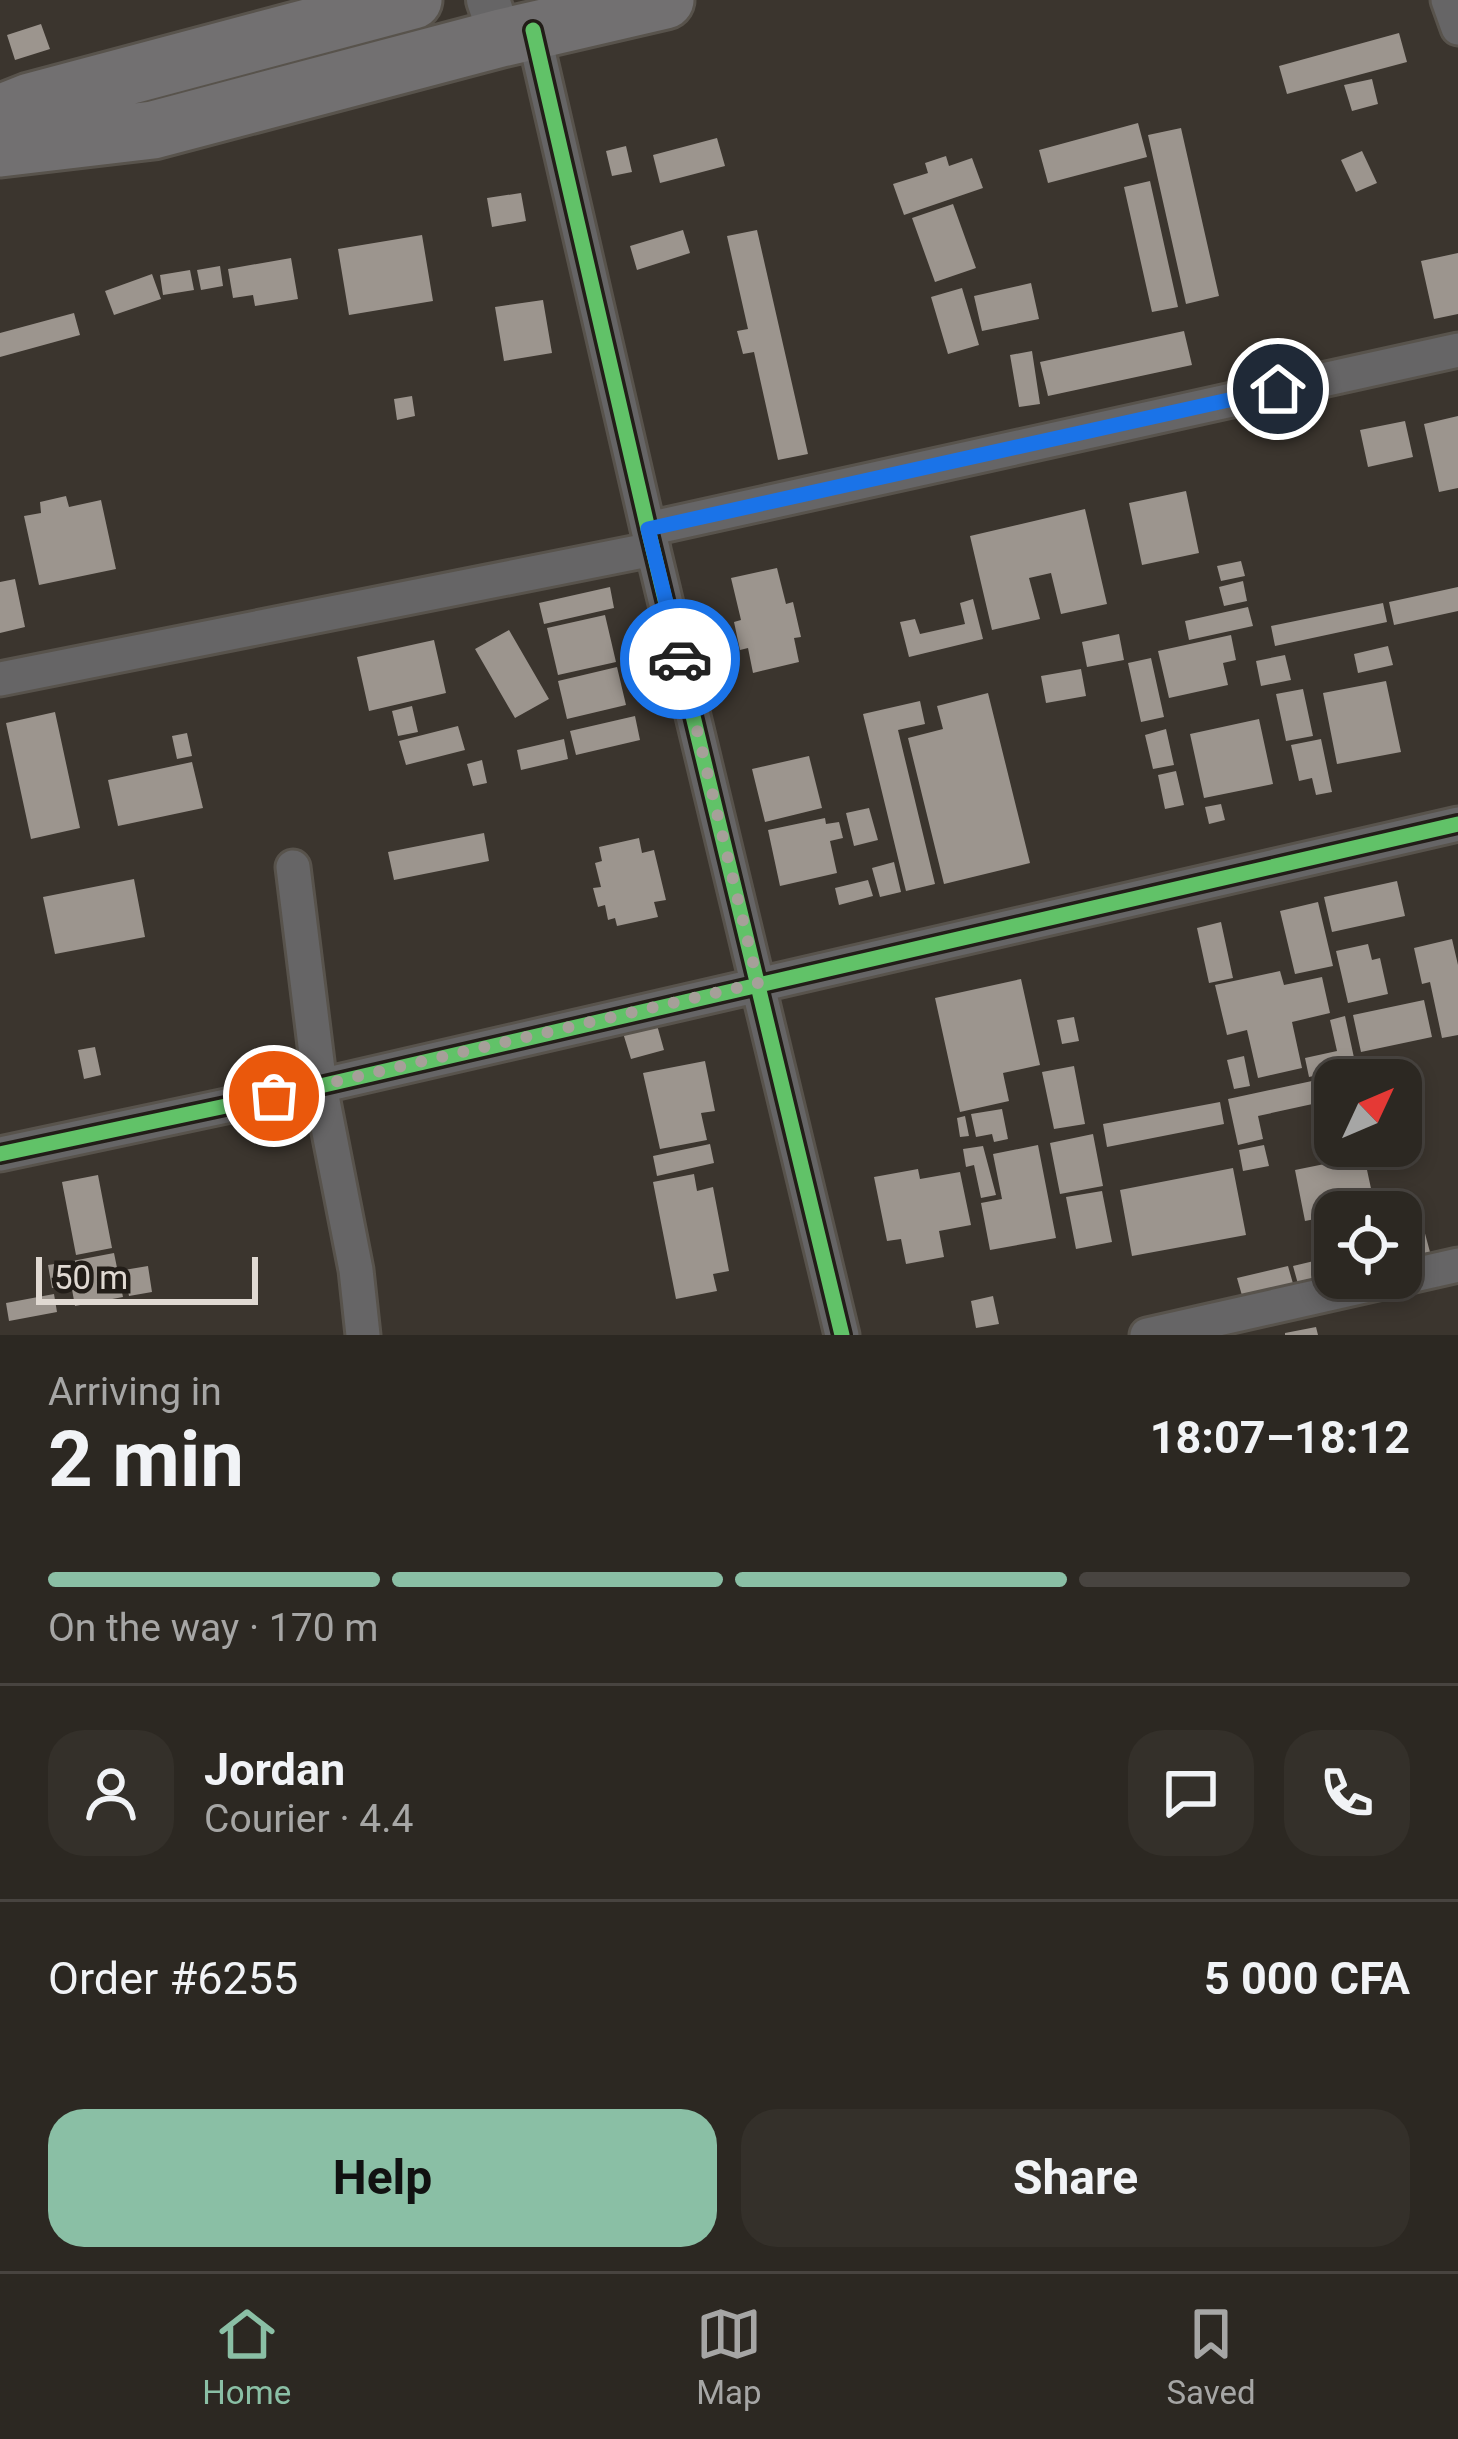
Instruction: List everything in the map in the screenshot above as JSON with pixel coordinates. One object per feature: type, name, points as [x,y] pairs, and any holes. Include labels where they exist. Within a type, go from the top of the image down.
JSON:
[{"type":"highway","points":[[0,114],[410,0]]},
{"type":"highway","points":[[0,148],[152,130],[424,58],[508,23],[665,0]]},
{"type":"street","points":[[410,0],[424,58]]},
{"type":"street","points":[[1448,0],[1458,28]]},
{"type":"street","points":[[508,23],[650,539],[842,1335]]},
{"type":"street","points":[[0,679],[650,539],[1458,350]]},
{"type":"street","points":[[0,1154],[320,1086],[1458,824]]},
{"type":"street","points":[[293,867],[320,1086],[356,1270],[363,1335]]},
{"type":"street","points":[[1422,1273],[1458,1265]]},
{"type":"street","points":[[1148,1335],[1314,1298]]},
{"type":"building","points":[[41,24],[50,49],[15,60],[7,35]]},
{"type":"building","points":[[1399,33],[1407,62],[1287,94],[1279,66]]},
{"type":"building","points":[[1372,79],[1378,104],[1352,111],[1344,85]]},
{"type":"building","points":[[1138,123],[1147,157],[1048,183],[1039,150]]},
{"type":"building","points":[[1181,128],[1219,296],[1186,304],[1148,135]]},
{"type":"building","points":[[717,138],[725,166],[660,183],[653,155]]},
{"type":"building","points":[[626,146],[632,172],[612,176],[606,151]]},
{"type":"building","points":[[1362,151],[1377,183],[1356,192],[1341,160]]},
{"type":"building","points":[[946,156],[949,166],[972,158],[983,188],[904,215],[893,184],[928,173],[925,163]]},
{"type":"building","points":[[1150,181],[1178,307],[1152,312],[1124,187]]},
{"type":"building","points":[[521,193],[526,221],[492,227],[487,198]]},
{"type":"building","points":[[953,204],[976,268],[935,282],[912,218]]},
{"type":"building","points":[[683,230],[690,253],[637,270],[630,246]]},
{"type":"building","points":[[757,230],[808,454],[778,460],[754,352],[743,354],[737,331],[748,329],[727,236]]},
{"type":"building","points":[[422,235],[433,301],[349,315],[338,249]]},
{"type":"building","points":[[1458,253],[1458,314],[1434,319],[1421,261]]},
{"type":"building","points":[[291,258],[298,299],[255,306],[253,295],[233,298],[228,269]]},
{"type":"building","points":[[220,266],[223,286],[201,290],[197,270]]},
{"type":"building","points":[[190,270],[194,290],[163,295],[160,275]]},
{"type":"building","points":[[152,274],[161,299],[114,315],[105,291]]},
{"type":"building","points":[[1031,283],[1039,319],[982,331],[974,296]]},
{"type":"building","points":[[962,288],[979,345],[948,354],[931,297]]},
{"type":"building","points":[[543,300],[552,353],[504,361],[495,307]]},
{"type":"building","points":[[74,313],[80,335],[0,357],[0,333]]},
{"type":"building","points":[[1184,331],[1192,365],[1048,396],[1040,362]]},
{"type":"building","points":[[1032,351],[1040,404],[1019,407],[1010,355]]},
{"type":"building","points":[[412,396],[415,416],[397,420],[394,399]]},
{"type":"building","points":[[1458,416],[1458,488],[1439,492],[1424,424]]},
{"type":"building","points":[[1405,421],[1413,457],[1368,467],[1360,430]]},
{"type":"building","points":[[1186,491],[1199,553],[1142,565],[1129,503]]},
{"type":"building","points":[[66,496],[69,507],[101,500],[116,569],[39,585],[24,516],[41,513],[40,502]]},
{"type":"building","points":[[1085,509],[1107,604],[1061,614],[1051,573],[1029,578],[1040,619],[992,630],[970,536]]},
{"type":"building","points":[[1241,561],[1245,576],[1221,581],[1217,566]]},
{"type":"building","points":[[777,568],[786,604],[793,602],[801,637],[794,638],[799,662],[753,673],[748,648],[740,650],[734,622],[741,620],[731,578]]},
{"type":"building","points":[[15,579],[25,627],[0,633],[0,582]]},
{"type":"building","points":[[1243,581],[1247,601],[1224,606],[1219,587]]},
{"type":"building","points":[[610,587],[614,608],[544,624],[539,603]]},
{"type":"building","points":[[1458,587],[1458,611],[1394,625],[1389,602]]},
{"type":"building","points":[[973,599],[983,639],[909,657],[900,622],[915,619],[920,634],[965,624],[960,603]]},
{"type":"building","points":[[1383,603],[1387,622],[1275,646],[1271,626]]},
{"type":"building","points":[[1248,607],[1253,626],[1189,640],[1185,621]]},
{"type":"building","points":[[605,615],[616,662],[558,675],[547,628]]},
{"type":"building","points":[[509,630],[549,699],[515,718],[475,649]]},
{"type":"building","points":[[1119,634],[1124,660],[1087,667],[1082,642]]},
{"type":"building","points":[[1231,635],[1236,660],[1223,663],[1228,685],[1169,698],[1158,651]]},
{"type":"building","points":[[434,640],[446,693],[369,711],[357,657]]},
{"type":"building","points":[[1388,646],[1393,665],[1358,673],[1354,654]]},
{"type":"building","points":[[1285,655],[1291,680],[1261,686],[1256,661]]},
{"type":"building","points":[[1151,658],[1164,717],[1141,722],[1128,663]]},
{"type":"building","points":[[617,667],[626,705],[567,719],[558,681]]},
{"type":"building","points":[[1081,669],[1086,696],[1046,703],[1041,676]]},
{"type":"building","points":[[1386,681],[1401,752],[1337,764],[1323,693]]},
{"type":"building","points":[[1303,689],[1313,736],[1286,741],[1276,694]]},
{"type":"building","points":[[988,693],[1030,863],[944,884],[908,738],[943,729],[937,706]]},
{"type":"building","points":[[920,701],[925,724],[898,730],[935,884],[906,891],[863,714]]},
{"type":"building","points":[[412,706],[418,732],[398,736],[392,711]]},
{"type":"building","points":[[55,712],[80,828],[31,839],[6,723]]},
{"type":"building","points":[[635,716],[640,740],[576,755],[570,731]]},
{"type":"building","points":[[1259,719],[1273,784],[1204,798],[1190,734]]},
{"type":"building","points":[[458,726],[465,750],[406,765],[399,741]]},
{"type":"building","points":[[1166,729],[1174,765],[1153,769],[1145,735]]},
{"type":"building","points":[[187,733],[192,756],[177,759],[172,736]]},
{"type":"building","points":[[564,739],[568,759],[521,770],[517,750]]},
{"type":"building","points":[[1321,739],[1332,792],[1316,795],[1312,778],[1299,781],[1291,745]]},
{"type":"building","points":[[809,756],[822,808],[765,822],[752,769]]},
{"type":"building","points":[[482,760],[487,783],[473,786],[467,764]]},
{"type":"building","points":[[192,762],[203,808],[118,826],[108,780]]},
{"type":"building","points":[[1176,771],[1184,805],[1165,809],[1158,775]]},
{"type":"building","points":[[1221,804],[1225,820],[1209,824],[1205,807]]},
{"type":"building","points":[[869,808],[878,840],[854,846],[846,813]]},
{"type":"building","points":[[825,818],[826,824],[839,822],[843,838],[830,841],[837,873],[780,886],[768,830]]},
{"type":"building","points":[[484,833],[489,861],[394,880],[388,852]]},
{"type":"building","points":[[639,838],[642,853],[654,850],[666,900],[654,902],[658,917],[617,926],[615,918],[608,920],[605,905],[598,907],[593,888],[601,887],[595,863],[602,861],[599,847]]},
{"type":"building","points":[[894,862],[901,892],[880,897],[872,868]]},
{"type":"building","points":[[134,879],[145,937],[55,954],[43,897]]},
{"type":"building","points":[[868,880],[873,896],[839,905],[835,888]]},
{"type":"building","points":[[1397,881],[1405,916],[1332,932],[1324,897]]},
{"type":"building","points":[[1318,902],[1333,966],[1295,974],[1280,911]]},
{"type":"building","points":[[1221,922],[1233,978],[1209,983],[1197,928]]},
{"type":"building","points":[[1452,939],[1458,965],[1458,1035],[1442,1038],[1430,982],[1422,984],[1414,948]]},
{"type":"building","points":[[1368,944],[1372,960],[1380,958],[1388,994],[1348,1003],[1336,951]]},
{"type":"building","points":[[1280,971],[1284,985],[1322,977],[1330,1013],[1292,1022],[1302,1068],[1258,1078],[1247,1030],[1227,1035],[1215,985]]},
{"type":"building","points":[[1021,979],[1040,1065],[1003,1073],[1009,1101],[960,1112],[935,998]]},
{"type":"building","points":[[1424,1000],[1432,1037],[1361,1052],[1353,1015]]},
{"type":"building","points":[[1345,1016],[1354,1059],[1314,1059],[1314,1076],[1309,1077],[1305,1058],[1337,1051],[1330,1020]]},
{"type":"building","points":[[1074,1017],[1079,1041],[1062,1044],[1057,1020]]},
{"type":"building","points":[[657,1025],[664,1050],[631,1059],[623,1033]]},
{"type":"building","points":[[95,1047],[101,1075],[84,1079],[78,1050]]},
{"type":"building","points":[[1244,1056],[1250,1086],[1234,1089],[1227,1060]]},
{"type":"building","points":[[705,1061],[715,1111],[701,1113],[707,1140],[660,1149],[643,1073]]},
{"type":"building","points":[[1074,1066],[1085,1124],[1054,1129],[1042,1072]]},
{"type":"building","points":[[1314,1081],[1314,1104],[1258,1116],[1263,1139],[1238,1145],[1228,1099]]},
{"type":"building","points":[[1220,1102],[1224,1124],[1107,1147],[1103,1124]]},
{"type":"building","points":[[1002,1109],[1008,1139],[994,1142],[992,1134],[976,1137],[971,1114]]},
{"type":"building","points":[[965,1116],[969,1136],[960,1137],[957,1118]]},
{"type":"building","points":[[1093,1134],[1103,1186],[1060,1194],[1050,1143]]},
{"type":"building","points":[[710,1144],[714,1163],[657,1176],[653,1156]]},
{"type":"building","points":[[1038,1145],[1056,1238],[990,1250],[981,1203],[1002,1199],[993,1154]]},
{"type":"building","points":[[1264,1145],[1269,1166],[1243,1171],[1239,1150]]},
{"type":"building","points":[[983,1146],[996,1195],[981,1198],[974,1165],[966,1167],[963,1149]]},
{"type":"building","points":[[1366,1167],[1372,1191],[1314,1191],[1314,1219],[1305,1221],[1295,1170]]},
{"type":"building","points":[[1233,1168],[1246,1235],[1132,1256],[1120,1190]]},
{"type":"building","points":[[918,1169],[920,1179],[960,1172],[971,1225],[939,1231],[944,1257],[906,1264],[901,1239],[887,1241],[874,1177]]},
{"type":"building","points":[[694,1174],[697,1191],[713,1187],[729,1271],[713,1274],[717,1291],[676,1299],[653,1182]]},
{"type":"building","points":[[98,1175],[112,1248],[76,1255],[62,1182]]},
{"type":"building","points":[[1102,1191],[1112,1242],[1076,1249],[1066,1197]]},
{"type":"building","points":[[1422,1226],[1430,1252],[1422,1254]]},
{"type":"building","points":[[114,1253],[123,1297],[75,1306],[67,1262]]},
{"type":"building","points":[[1314,1261],[1314,1281],[1298,1284],[1293,1266]]},
{"type":"building","points":[[61,1263],[65,1286],[52,1288],[48,1265]]},
{"type":"building","points":[[148,1266],[152,1292],[129,1296],[124,1270]]},
{"type":"building","points":[[1288,1266],[1294,1287],[1243,1299],[1237,1278]]},
{"type":"building","points":[[54,1294],[57,1312],[9,1321],[6,1303]]},
{"type":"building","points":[[993,1296],[999,1324],[976,1328],[971,1301]]},
{"type":"building","points":[[1316,1327],[1318,1335],[1285,1335],[1285,1333]]},
{"type":"cycle path","points":[[533,30],[842,1335]]},
{"type":"cycle path","points":[[0,1154],[320,1086],[1458,824]]},
{"type":"way so far","points":[[274,1096],[758,983],[680,659]]},
{"type":"route","points":[[680,659],[648,529],[1278,389]]}]
